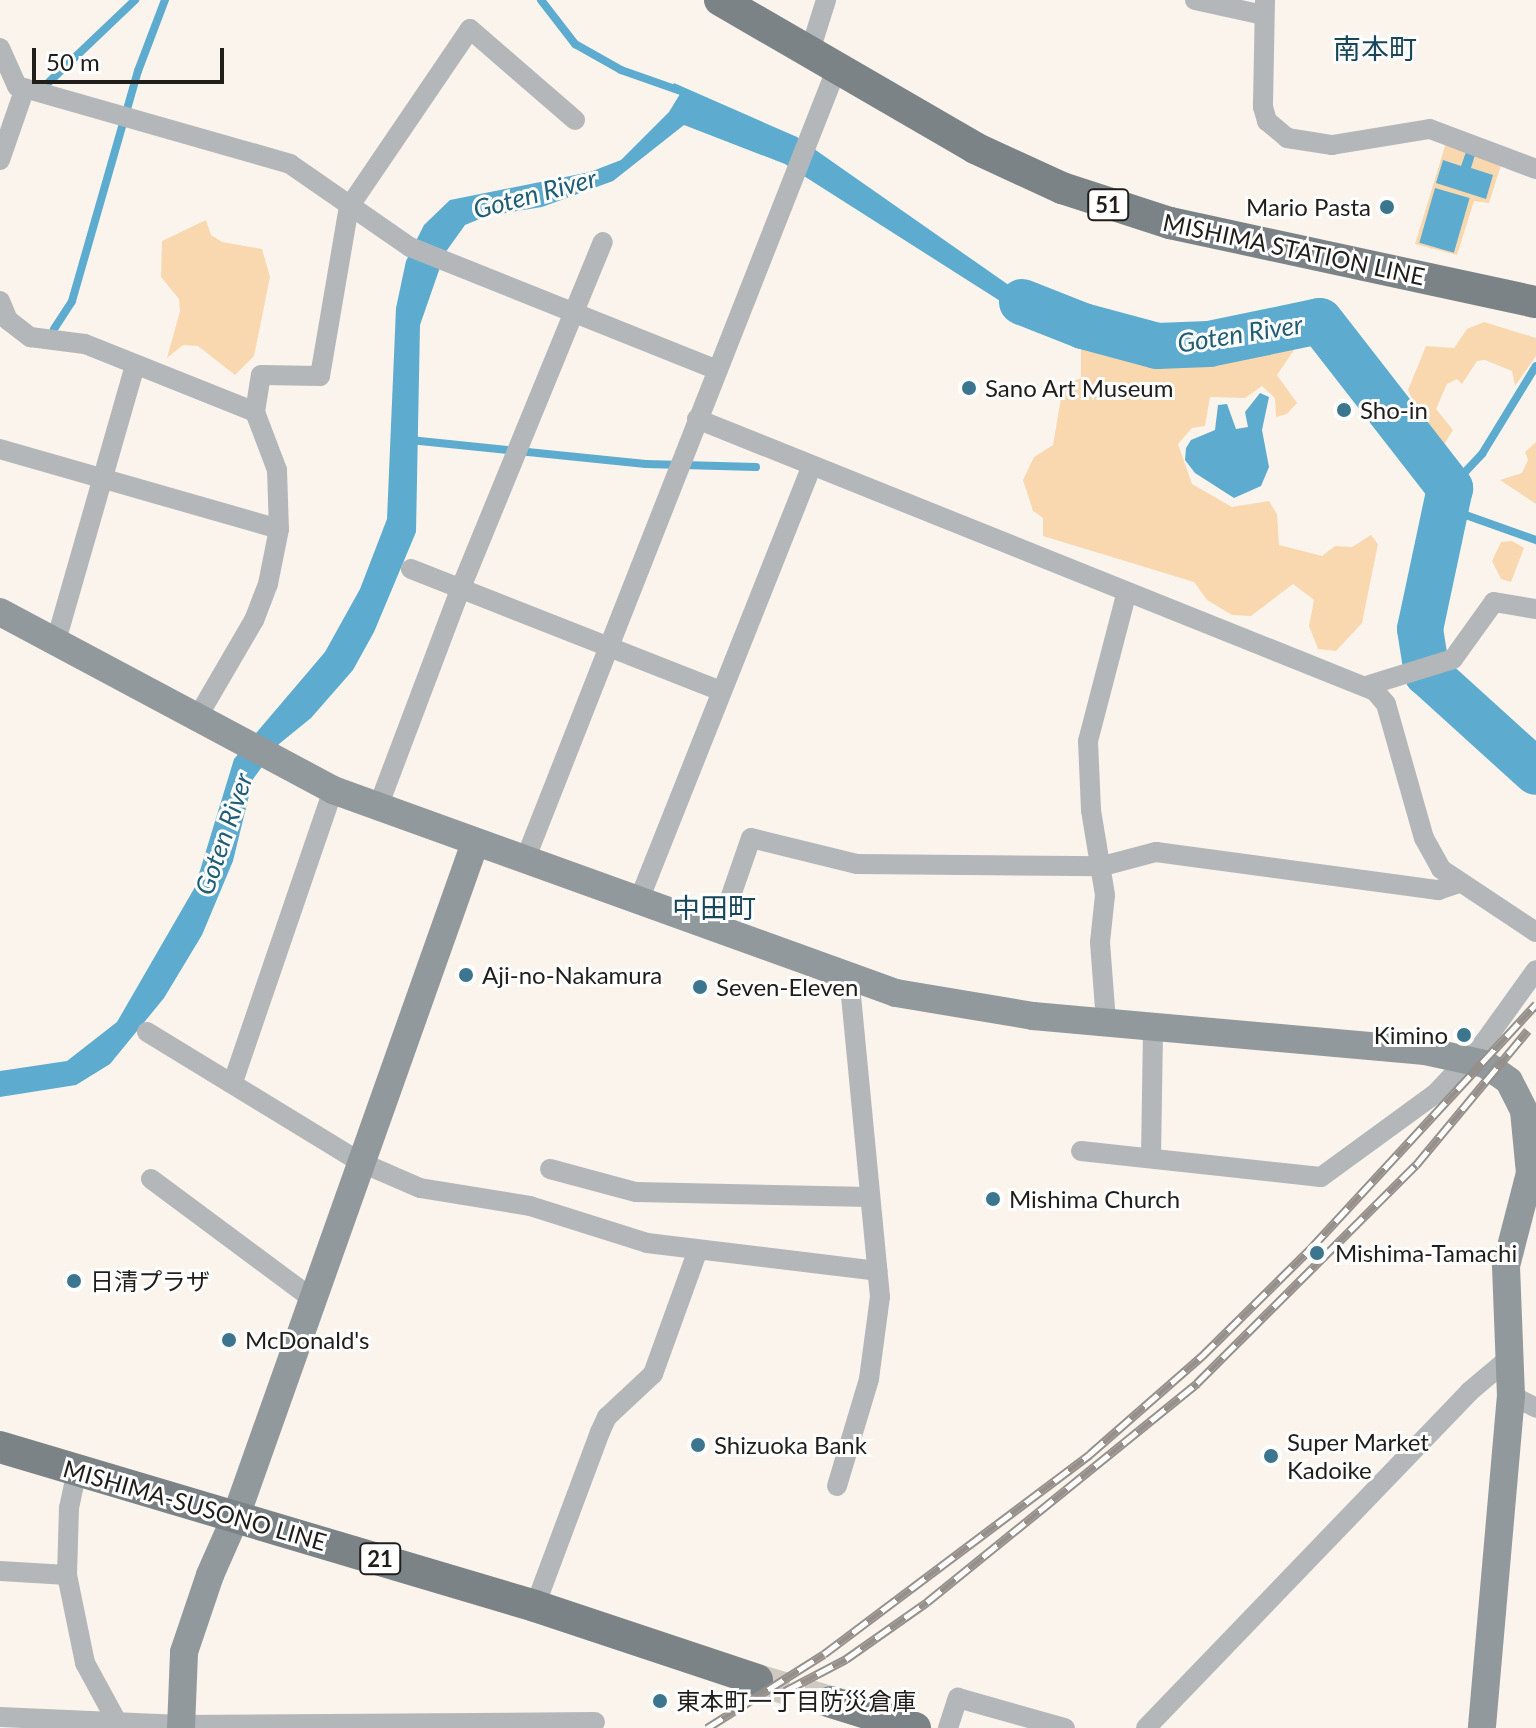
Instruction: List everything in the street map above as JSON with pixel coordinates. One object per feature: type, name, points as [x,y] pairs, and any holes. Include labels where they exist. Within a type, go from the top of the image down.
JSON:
[{"type":"main road","name":"MISHIMA STATION LINE","points":[[720,0],[822,62],[975,148],[1121,209],[1536,302]]},
{"type":"main road","name":"MISHIMA-SUSONO LINE","points":[[0,1447],[535,1606],[757,1680]]},
{"type":"main road","points":[[831,1702],[915,1728]]},
{"type":"street","points":[[525,860],[717,370],[822,62],[826,0]]},
{"type":"street","points":[[1195,0],[1264,8],[1263,107],[1267,121],[1287,138],[1332,145],[1430,129],[1536,169]]},
{"type":"street","points":[[197,718],[254,620],[279,529],[277,470],[255,412],[261,375],[320,376],[349,207],[470,29],[575,120]]},
{"type":"street","points":[[0,48],[14,85],[0,160]]},
{"type":"street","points":[[14,85],[290,164],[410,247],[717,370]]},
{"type":"street","points":[[378,807],[460,590],[603,242]]},
{"type":"street","points":[[0,301],[8,320],[30,337],[85,344],[255,412]]},
{"type":"street","points":[[56,641],[135,366]]},
{"type":"street","points":[[697,419],[1126,595],[1366,686],[1386,704],[1424,838],[1441,869],[1457,884],[1536,932]]},
{"type":"street","points":[[0,449],[279,529]]},
{"type":"street","points":[[639,900],[811,467]]},
{"type":"street","points":[[411,569],[721,691]]},
{"type":"street","points":[[1106,1022],[1100,942],[1103,866],[1091,810],[1088,741],[1126,595]]},
{"type":"street","points":[[1366,686],[1444,662],[1475,633],[1494,602],[1536,609]]},
{"type":"street","points":[[0,612],[333,790],[719,930],[930,1002],[1468,1059],[1509,1081],[1519,1097],[1530,1139],[1534,1173],[1506,1266],[1508,1359],[1524,1402],[1482,1728]]},
{"type":"street","points":[[233,1082],[333,790]]},
{"type":"street","points":[[719,930],[751,838],[857,864],[1103,866],[1156,852],[1438,890],[1457,884]]},
{"type":"street","points":[[181,1726],[184,1652],[236,1516],[475,843]]},
{"type":"street","points":[[1081,1151],[1321,1177],[1417,1109],[1468,1059],[1536,970]]},
{"type":"street","points":[[837,1486],[875,1349],[877,1271],[849,974]]},
{"type":"street","points":[[1151,1158],[1153,1027]]},
{"type":"street","points":[[147,1032],[360,1162],[420,1188],[530,1206],[624,1238],[877,1271]]},
{"type":"street","points":[[550,1169],[636,1192],[870,1197]]},
{"type":"street","points":[[151,1179],[311,1298]]},
{"type":"street","points":[[535,1606],[600,1432],[607,1417],[653,1374],[698,1250]]},
{"type":"street","points":[[1146,1728],[1469,1392],[1508,1359]]},
{"type":"street","points":[[77,1471],[69,1508],[67,1575],[85,1663],[117,1722]]},
{"type":"street","points":[[0,1571],[67,1575]]},
{"type":"street","points":[[948,1728],[958,1698],[1065,1728]]},
{"type":"street","points":[[0,1717],[181,1726],[595,1722]]},
{"type":"shaded area","points":[[1446,143],[1502,162],[1489,203],[1474,201],[1457,255],[1415,244]]},
{"type":"shaded area","points":[[206,220],[211,235],[222,242],[262,249],[270,277],[254,356],[235,375],[198,346],[183,345],[167,358],[180,311],[179,299],[161,277],[162,241]]},
{"type":"shaded area","points":[[1484,322],[1536,338],[1536,356],[1515,386],[1512,371],[1485,360],[1477,361],[1462,384],[1457,379],[1447,384],[1436,409],[1453,430],[1438,454],[1432,455],[1428,430],[1408,390],[1426,346],[1454,348],[1467,329]]},
{"type":"shaded area","points":[[1099,338],[1171,356],[1273,340],[1281,350],[1294,350],[1277,375],[1297,403],[1287,414],[1276,417],[1275,398],[1262,386],[1245,398],[1210,397],[1205,426],[1192,428],[1178,444],[1192,484],[1232,507],[1269,501],[1277,514],[1279,545],[1322,556],[1335,546],[1352,547],[1371,535],[1378,544],[1362,623],[1336,651],[1318,649],[1309,626],[1314,600],[1293,584],[1251,616],[1232,615],[1207,600],[1194,582],[1043,536],[1043,518],[1033,511],[1023,480],[1034,457],[1053,445],[1063,386],[1081,378],[1081,342]]},
{"type":"shaded area","points":[[1536,442],[1536,504],[1500,480],[1522,473],[1528,460],[1525,452]]},
{"type":"shaded area","points":[[1512,541],[1524,548],[1511,582],[1501,579],[1492,561],[1501,542]]},
{"type":"water","name":"Goten River","points":[[674,83],[797,137],[1020,293],[1086,315],[1078,333],[1008,306],[785,164],[684,125],[613,181],[542,207],[487,216],[465,225],[445,253],[420,325],[416,532],[374,632],[353,670],[311,718],[279,744],[253,779],[233,861],[202,935],[164,998],[110,1064],[76,1085],[0,1097],[0,1071],[67,1061],[117,1022],[195,887],[234,759],[325,652],[360,589],[387,519],[396,308],[406,261],[424,225],[450,200],[590,172],[621,160],[669,112],[680,94],[671,89]]},
{"type":"water","points":[[1466,152],[1475,155],[1471,168],[1493,175],[1486,199],[1436,183],[1443,160],[1461,166]]},
{"type":"water","points":[[1435,188],[1470,198],[1454,253],[1419,243]]},
{"type":"water","points":[[1260,393],[1269,397],[1262,430],[1269,467],[1261,486],[1234,498],[1195,473],[1185,460],[1186,448],[1191,440],[1215,430],[1218,405],[1227,404],[1236,429],[1248,427],[1245,412]]},
{"type":"waterway","points":[[49,82],[135,0]]},
{"type":"waterway","points":[[54,329],[72,301],[138,71],[165,0]]},
{"type":"waterway","points":[[541,0],[575,44],[621,70],[681,91]]},
{"type":"waterway","name":"Goten River","points":[[1022,302],[1083,326],[1157,346],[1209,344],[1320,321],[1450,488],[1420,629],[1427,673],[1536,772]]},
{"type":"waterway","points":[[1450,488],[1482,454],[1536,366]]},
{"type":"waterway","points":[[410,440],[646,464],[756,467]]},
{"type":"waterway","points":[[1446,508],[1536,540]]},
{"type":"tunnel","points":[[757,1680],[831,1702]]},
{"type":"railway","points":[[707,1728],[824,1654],[1090,1454],[1202,1356],[1311,1248],[1536,1004]]},
{"type":"railway","points":[[785,1691],[846,1659],[927,1602],[1197,1383],[1416,1165],[1528,1030]]},
{"type":"place","name":"Mario Pasta","points":[[1387,207]]},
{"type":"place","name":"Sano Art Museum","points":[[969,388]]},
{"type":"place","name":"Sho-in","points":[[1344,410]]},
{"type":"place","name":"Aji-no-Nakamura","points":[[466,975]]},
{"type":"place","name":"Seven-Eleven","points":[[700,987]]},
{"type":"place","name":"Kimino","points":[[1464,1035]]},
{"type":"place","name":"Mishima Church","points":[[993,1199]]},
{"type":"place","name":"Mishima-Tamachi","points":[[1317,1253]]},
{"type":"place","name":"日清プラザ","points":[[74,1281]]},
{"type":"place","name":"McDonald's","points":[[229,1340]]},
{"type":"place","name":"Shizuoka Bank","points":[[698,1445]]},
{"type":"place","name":"Super Market Kadoike","points":[[1271,1456]]},
{"type":"place","name":"東本町一丁目防災倉庫","points":[[660,1701]]},
{"type":"district","name":"南本町","points":[[1375,48]]},
{"type":"district","name":"中田町","points":[[714,907]]}]
